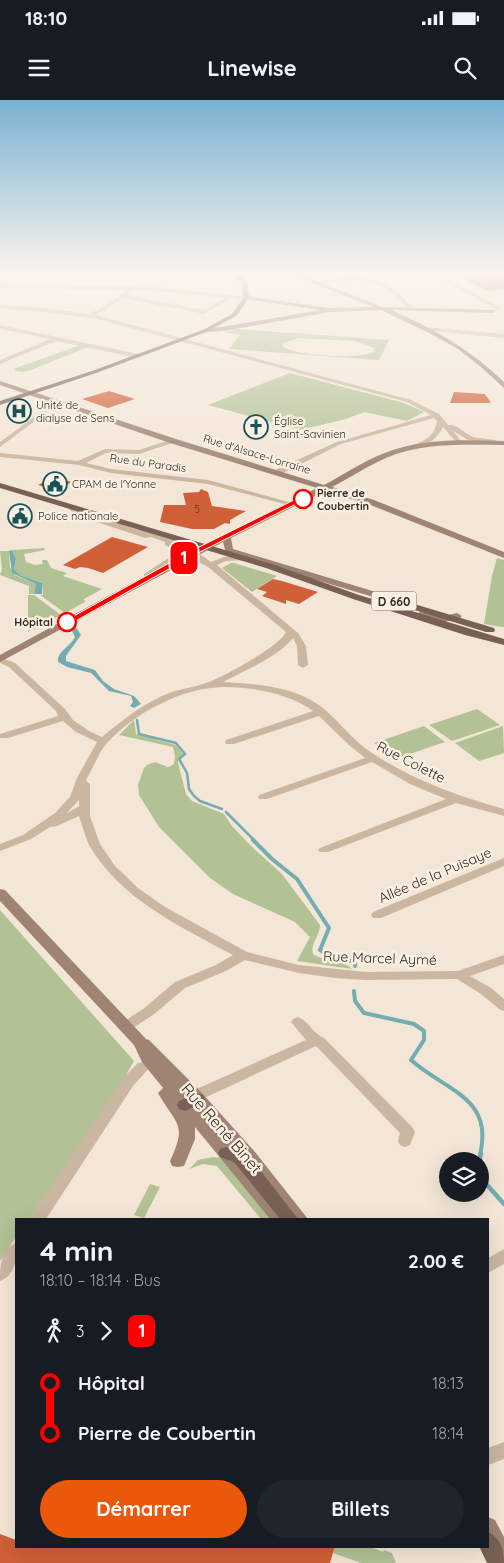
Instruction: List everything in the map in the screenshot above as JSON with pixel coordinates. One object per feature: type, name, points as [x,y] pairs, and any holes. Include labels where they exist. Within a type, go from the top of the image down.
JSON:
[{"type":"main road","points":[[0,403],[31,394],[176,341]]},
{"type":"main road","points":[[0,485],[241,558]]},
{"type":"main road","name":"D 660","points":[[241,558],[382,603],[425,619],[504,642]]},
{"type":"main road","points":[[453,617],[504,635]]},
{"type":"main road","points":[[226,1153],[240,1157],[289,1218]]},
{"type":"main road","points":[[489,1546],[499,1563]]},
{"type":"street","points":[[0,362],[50,341]]},
{"type":"street","points":[[66,341],[138,356]]},
{"type":"street","points":[[184,341],[424,406],[466,441]]},
{"type":"street","points":[[450,341],[494,374],[504,386]]},
{"type":"street","name":"Rue d'Alsace-Lorraine","points":[[0,382],[56,403],[173,441],[371,502],[504,555]]},
{"type":"street","points":[[0,445],[56,403]]},
{"type":"street","points":[[439,417],[466,441]]},
{"type":"street","points":[[0,659],[137,582],[384,456],[432,439],[441,428],[439,417]]},
{"type":"street","points":[[278,472],[339,443],[439,417]]},
{"type":"street","points":[[79,463],[105,450],[139,452],[173,441]]},
{"type":"street","points":[[374,462],[419,450],[466,441]]},
{"type":"street","points":[[416,446],[466,441],[503,444]]},
{"type":"street","name":"Rue du Paradis","points":[[0,455],[79,463],[111,471],[208,482],[292,504]]},
{"type":"street","points":[[72,507],[79,513],[172,544],[177,551],[175,558],[137,582]]},
{"type":"street","points":[[141,529],[147,534],[184,547],[211,565],[291,631],[299,638],[303,647],[302,665]]},
{"type":"street","points":[[226,537],[229,551],[429,618],[453,617]]},
{"type":"street","points":[[205,548],[211,565]]},
{"type":"street","points":[[211,565],[224,559],[241,558]]},
{"type":"street","points":[[382,603],[394,591]]},
{"type":"street","points":[[0,848],[27,837],[58,819],[75,798],[86,770],[103,741],[133,715],[146,706],[187,690],[211,685],[282,643],[288,638],[291,631]]},
{"type":"street","points":[[282,643],[295,645],[302,652]]},
{"type":"street","points":[[0,659],[12,665],[64,717],[85,735],[103,741]]},
{"type":"street","name":"Rue Colette","points":[[211,685],[258,688],[294,697],[320,712],[372,759],[456,800],[504,813]]},
{"type":"street","points":[[230,742],[320,712]]},
{"type":"street","points":[[4,736],[64,717]]},
{"type":"street","points":[[263,798],[372,759]]},
{"type":"street","points":[[58,819],[70,820],[80,813],[86,770]]},
{"type":"street","points":[[75,798],[80,813]]},
{"type":"street","points":[[324,850],[456,800]]},
{"type":"street","name":"Rue Marcel Aymé","points":[[80,813],[90,837],[102,858],[139,894],[171,917],[243,955],[299,968],[335,974],[366,976],[459,975],[504,959]]},
{"type":"street","name":"Allée de la Puisaye","points":[[377,916],[504,862]]},
{"type":"street","name":"Rue René Binet","points":[[0,893],[125,1027],[140,1042],[147,1045],[192,1100],[249,1156],[299,1218]]},
{"type":"street","points":[[125,1027],[148,1012],[180,985],[221,968],[243,955]]},
{"type":"street","points":[[459,975],[486,991],[504,1006]]},
{"type":"street","points":[[298,1022],[315,1041]]},
{"type":"street","points":[[192,1100],[315,1041],[320,1041],[408,1132],[405,1141]]},
{"type":"street","name":"Rue René Binet","points":[[140,1042],[145,1063],[192,1100],[226,1153],[279,1218]]},
{"type":"street","points":[[37,1218],[128,1082],[145,1063],[188,1127],[188,1142],[178,1161]]},
{"type":"street","points":[[0,1274],[15,1252]]},
{"type":"street","points":[[489,1265],[504,1256]]},
{"type":"street","points":[[489,1457],[504,1450]]},
{"type":"street","points":[[489,1529],[504,1559]]},
{"type":"street","points":[[480,1548],[489,1563]]},
{"type":"green space","points":[[235,341],[289,341],[283,343],[283,347],[301,353],[352,356],[372,353],[375,348],[356,341],[388,341],[379,360],[229,349]]},
{"type":"green space","points":[[81,345],[88,347],[31,370],[24,372],[13,371],[16,370],[13,369]]},
{"type":"green space","points":[[290,373],[404,403],[424,412],[407,421],[364,412],[346,419],[300,430],[208,405]]},
{"type":"green space","points":[[44,548],[45,550],[24,554],[26,562],[35,565],[43,564],[42,560],[47,560],[51,568],[67,573],[63,576],[102,589],[84,599],[85,602],[65,613],[40,595],[43,595],[42,583],[20,575],[14,569],[16,559],[12,550]]},
{"type":"green space","points":[[0,551],[9,551],[10,567],[15,575],[36,584],[34,594],[29,594],[29,586],[0,575],[2,569]]},
{"type":"green space","points":[[497,558],[504,560],[504,627],[484,624]]},
{"type":"green space","points":[[231,563],[277,576],[252,592],[222,568]]},
{"type":"green space","points":[[28,595],[34,595],[61,615],[42,625],[39,624],[33,627],[36,628],[28,632]]},
{"type":"green space","points":[[477,709],[500,725],[452,741],[429,725]]},
{"type":"green space","points":[[134,720],[136,734],[176,745],[183,754],[178,758],[178,763],[186,794],[192,801],[224,814],[232,826],[250,845],[282,874],[320,925],[312,950],[313,954],[352,969],[297,961],[310,937],[295,922],[233,894],[210,878],[159,827],[139,795],[138,785],[144,768],[147,765],[155,762],[168,767],[174,764],[173,747],[119,735]]},
{"type":"green space","points":[[424,726],[445,742],[395,759],[374,743]]},
{"type":"green space","points":[[503,726],[504,753],[479,761],[455,743]]},
{"type":"green space","points":[[0,910],[134,1061],[116,1093],[30,1218],[15,1218],[15,1238],[0,1261]]},
{"type":"green space","points":[[213,1157],[223,1158],[273,1218],[260,1218],[217,1166],[203,1164],[189,1169],[198,1160]]},
{"type":"green space","points":[[150,1184],[160,1187],[144,1218],[134,1215]]},
{"type":"green space","points":[[334,1548],[373,1548],[392,1553],[396,1563],[361,1563],[333,1553]]},
{"type":"water","points":[[12,550],[16,559],[14,569],[20,575],[42,583],[42,594],[34,594],[36,584],[12,573],[9,551]]},
{"type":"water","points":[[75,626],[81,635],[66,656],[66,661],[95,670],[103,681],[114,689],[134,696],[141,704],[134,708],[130,706],[133,702],[131,696],[109,691],[91,673],[67,667],[58,662],[62,652],[75,637],[71,629]]},
{"type":"building","points":[[109,391],[135,399],[108,408],[82,399]]},
{"type":"building","points":[[454,392],[485,394],[491,403],[450,403]]},
{"type":"building","name":"CPAM de l'Yonne","points":[[54,477],[72,482],[55,490],[38,485]]},
{"type":"building","points":[[201,489],[208,492],[212,506],[246,511],[230,520],[230,524],[225,523],[214,529],[192,529],[160,522],[164,505],[186,505],[183,493],[199,492]]},
{"type":"building","points":[[112,537],[148,547],[103,573],[88,568],[80,567],[75,569],[63,565]]},
{"type":"building","points":[[273,579],[318,592],[299,604],[286,600],[286,604],[262,596],[267,592],[257,589]]},
{"type":"building","points":[[0,1534],[15,1540],[15,1548],[334,1548],[330,1563],[0,1563]]},
{"type":"waterway","points":[[137,720],[139,734],[176,743],[185,754],[179,759],[187,773],[189,789],[200,801],[222,809]]},
{"type":"waterway","points":[[226,812],[255,841]]},
{"type":"waterway","points":[[253,840],[272,859],[297,879],[329,928],[320,950],[328,955],[355,962],[355,966]]},
{"type":"waterway","points":[[354,991],[355,1001],[364,1013],[414,1024],[424,1031],[424,1040],[411,1060],[464,1098],[474,1108],[480,1120],[483,1136],[480,1152]]},
{"type":"waterway","points":[[489,1187],[504,1204]]},
{"type":"bus line","name":"1","points":[[67,622],[224,537],[303,499]]},
{"type":"place","name":"Unité de dialyse de Sens","points":[[19,411]]},
{"type":"place","name":"Église Saint-Savinien","points":[[256,427]]},
{"type":"place","name":"CPAM de l'Yonne","points":[[55,484]]},
{"type":"place","name":"Pierre de Coubertin","points":[[303,499]]},
{"type":"place","name":"Police nationale","points":[[20,516]]},
{"type":"place","name":"Hôpital","points":[[67,622]]}]
